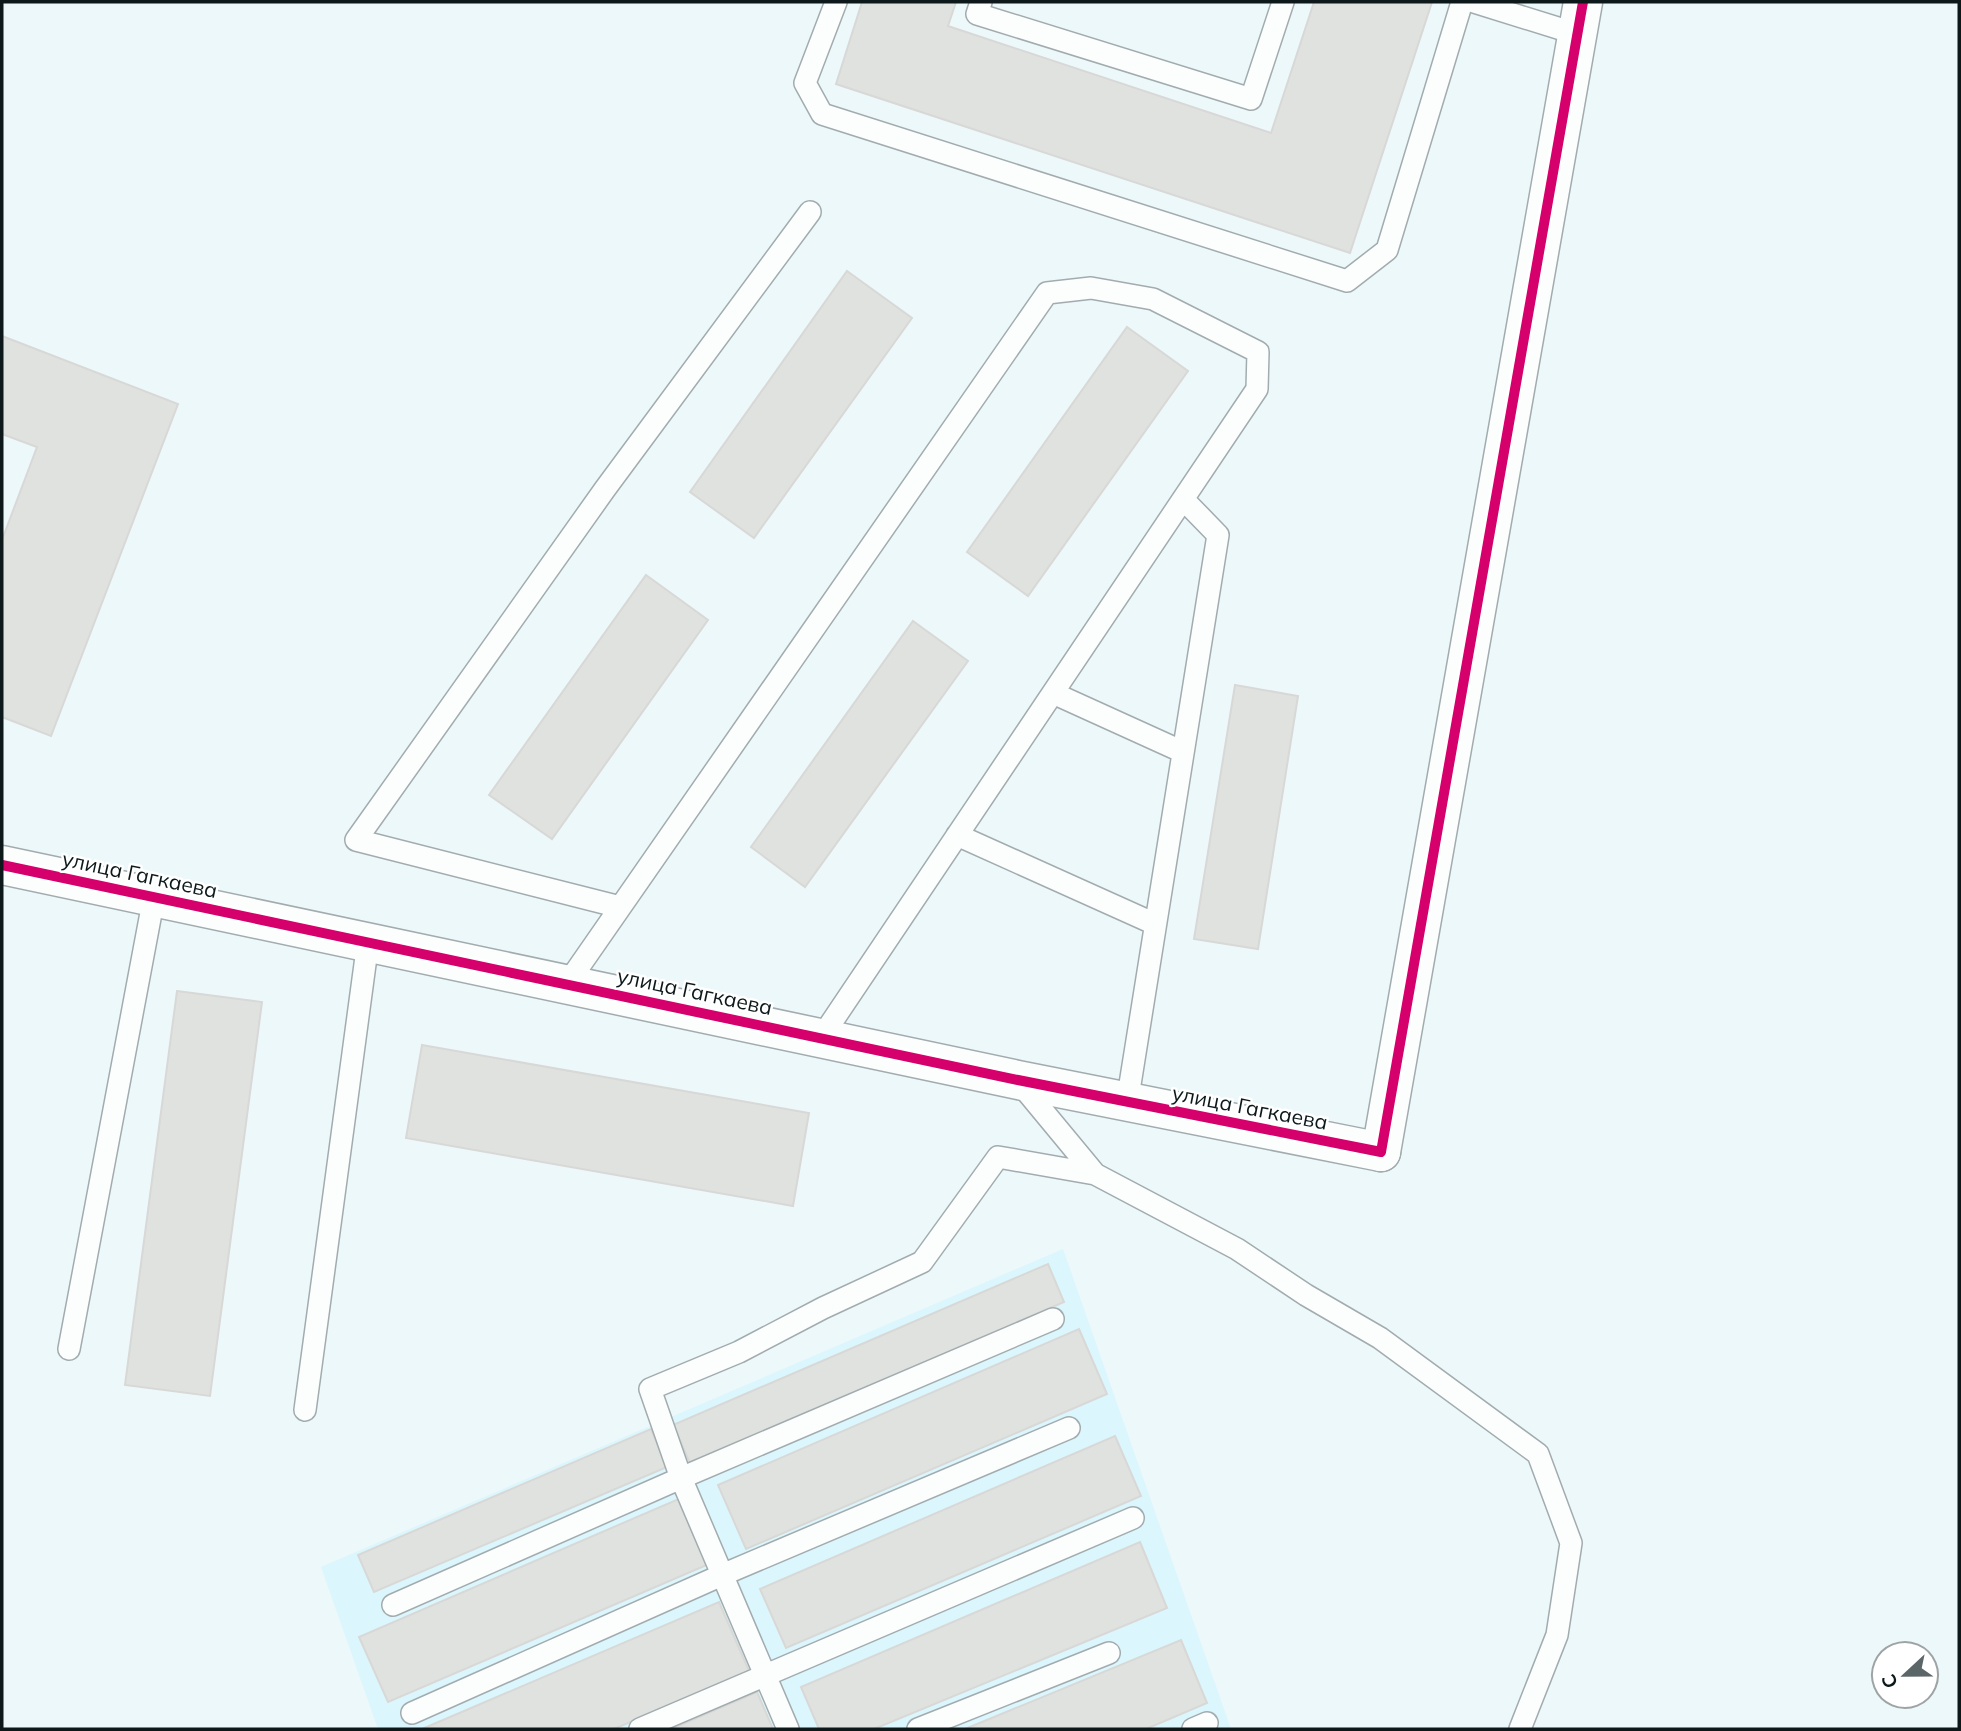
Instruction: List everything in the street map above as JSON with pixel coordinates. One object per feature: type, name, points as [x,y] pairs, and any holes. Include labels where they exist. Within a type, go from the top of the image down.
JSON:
[{"type":"street","name":"улица Гагкаева","points":[[2,865],[1127,1103],[1381,1152],[1580,18]]},
{"type":"lane","points":[[836,2],[805,83],[822,114],[1347,281],[1387,250],[1462,2]]},
{"type":"lane","points":[[981,2],[977,14],[1251,100],[1283,2]]},
{"type":"lane","points":[[1474,2],[1580,18]]},
{"type":"lane","points":[[620,907],[356,840],[605,489],[810,212]]},
{"type":"lane","points":[[567,984],[1047,293],[1091,288],[1153,299],[1258,352],[1258,389],[821,1038]]},
{"type":"lane","points":[[1127,1103],[1217,535],[1184,499]]},
{"type":"lane","points":[[1054,693],[1183,752]]},
{"type":"lane","points":[[957,835],[1155,924]]},
{"type":"lane","points":[[69,1349],[154,897]]},
{"type":"lane","points":[[305,1410],[368,942]]},
{"type":"lane","points":[[1018,1080],[1095,1174]]},
{"type":"lane","points":[[788,1729],[681,1478],[650,1389],[739,1352],[823,1308],[922,1262],[998,1157],[1095,1174],[1237,1249],[1306,1295],[1380,1338],[1538,1454],[1571,1542],[1557,1634],[1520,1729]]},
{"type":"lane","points":[[393,1605],[1053,1319]]},
{"type":"lane","points":[[412,1713],[722,1575],[1069,1428]]},
{"type":"lane","points":[[640,1729],[1133,1518]]},
{"type":"lane","points":[[918,1729],[1109,1653]]},
{"type":"shaded area","points":[[1063,1249],[1231,1729],[378,1729],[321,1567]]},
{"type":"building","points":[[862,2],[956,2],[948,26],[1271,133],[1314,2],[1432,2],[1350,253],[836,84]]},
{"type":"building","points":[[847,271],[912,318],[754,538],[690,492]]},
{"type":"building","points":[[1127,327],[1188,371],[1028,596],[967,552]]},
{"type":"building","points":[[2,336],[178,404],[51,736],[2,717],[2,540],[37,447],[2,434]]},
{"type":"building","points":[[646,575],[708,620],[552,839],[489,795]]},
{"type":"building","points":[[913,621],[968,661],[805,887],[751,847]]},
{"type":"building","points":[[1235,685],[1298,696],[1258,949],[1194,939]]},
{"type":"building","points":[[177,991],[262,1002],[210,1396],[125,1385]]},
{"type":"building","points":[[422,1045],[809,1113],[793,1206],[406,1138]]},
{"type":"building","points":[[1048,1264],[1064,1302],[690,1463],[673,1425]]},
{"type":"building","points":[[1079,1329],[1107,1394],[746,1549],[718,1485]]},
{"type":"building","points":[[651,1429],[667,1467],[374,1592],[358,1555]]},
{"type":"building","points":[[1115,1436],[1141,1496],[786,1648],[760,1589]]},
{"type":"building","points":[[681,1498],[709,1564],[388,1702],[359,1637]]},
{"type":"building","points":[[1140,1542],[1167,1608],[874,1729],[819,1729],[801,1687]]},
{"type":"building","points":[[719,1602],[749,1671],[614,1729],[422,1729]]},
{"type":"building","points":[[1181,1640],[1207,1703],[1146,1729],[965,1729]]},
{"type":"building","points":[[757,1692],[773,1729],[671,1729]]},
{"type":"cycle path","points":[[2,865],[1018,1080],[1381,1152],[1583,2]]}]
